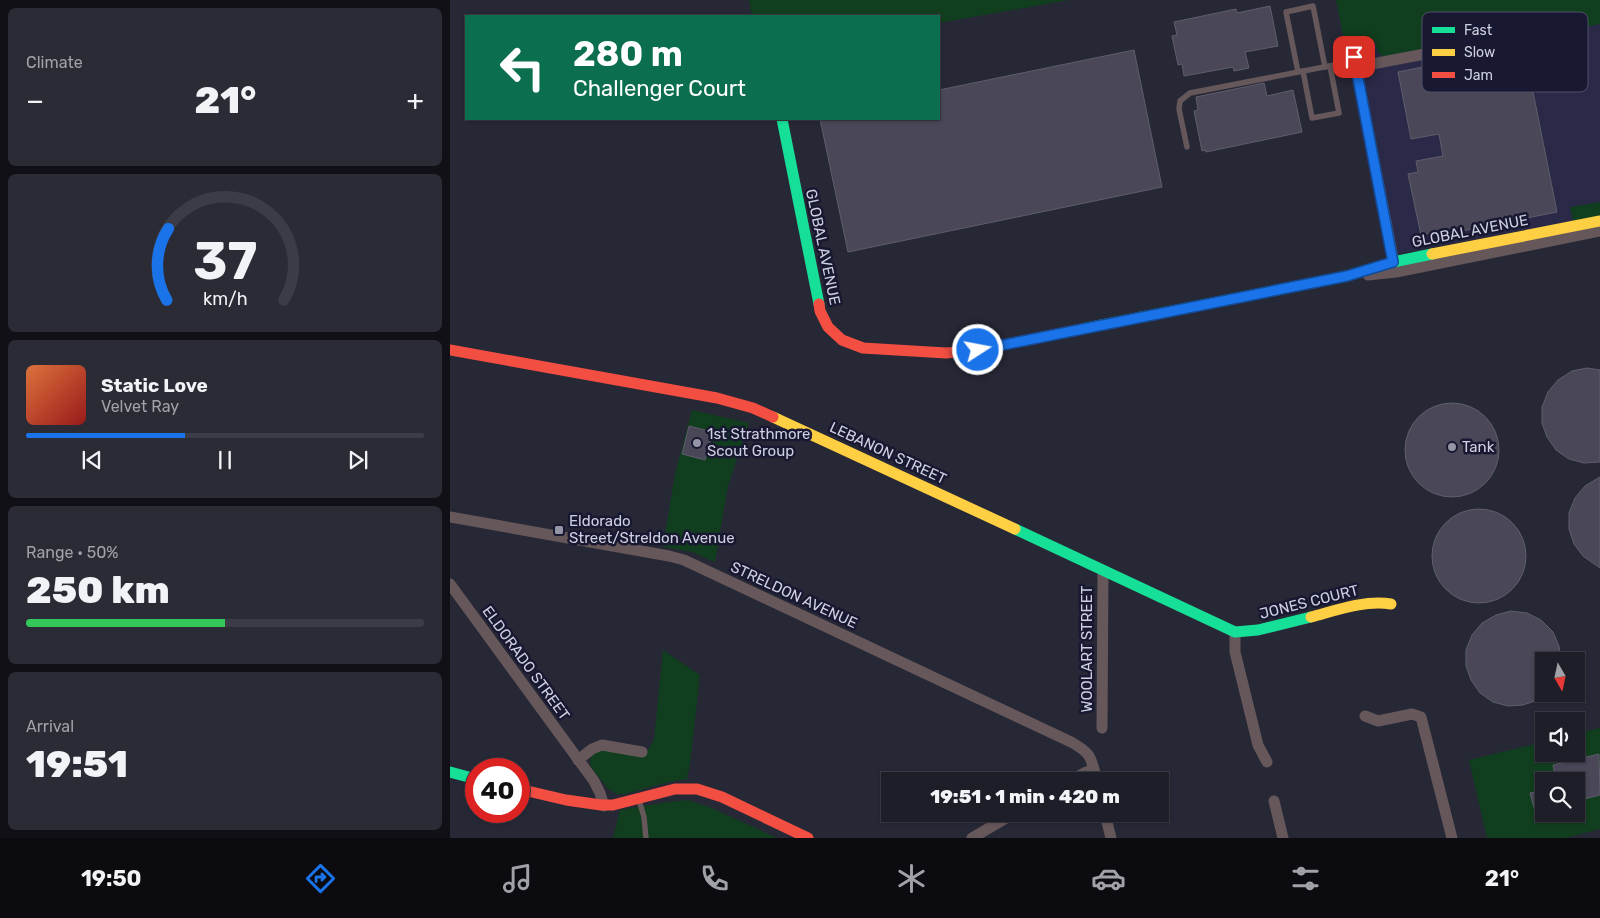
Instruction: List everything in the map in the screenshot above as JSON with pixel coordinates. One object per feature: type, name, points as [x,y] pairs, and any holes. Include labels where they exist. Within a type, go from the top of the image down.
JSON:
[{"type":"street","points":[[1394,267],[1355,62],[1422,52]]},
{"type":"street","name":"GLOBAL AVENUE","points":[[782,120],[820,311],[828,327],[842,340],[863,348],[946,353],[978,350],[1394,267],[1600,231]]},
{"type":"street","name":"GLOBAL AVENUE","points":[[1394,267],[1600,221]]},
{"type":"street","name":"LEBANON STREET","points":[[450,350],[717,398],[753,408],[800,428],[1235,632]]},
{"type":"street","name":"STRELDON AVENUE","points":[[450,516],[684,560],[1072,742],[1087,752],[1094,772]]},
{"type":"street","name":"WOOLART STREET","points":[[1102,728],[1103,571]]},
{"type":"street","name":"ELDORADO STREET","points":[[450,584],[598,788],[604,806]]},
{"type":"street","name":"JONES COURT","points":[[1235,632],[1258,630],[1366,603],[1391,604]]},
{"type":"street","points":[[1235,632],[1234,652],[1258,745],[1268,762]]},
{"type":"street","points":[[1365,716],[1378,720],[1412,714],[1421,718],[1452,838]]},
{"type":"street","points":[[578,760],[592,749],[602,745],[642,752]]},
{"type":"street","points":[[450,772],[465,776]]},
{"type":"street","points":[[530,792],[593,806],[604,806],[680,788],[706,791],[808,838]]},
{"type":"street","points":[[1274,801],[1283,838]]},
{"type":"street","points":[[972,838],[999,822]]},
{"type":"street","points":[[1107,822],[1111,838]]},
{"type":"lane","points":[[1313,6],[1327,67],[1339,113],[1312,118],[1286,12],[1313,6]]},
{"type":"lane","points":[[1187,147],[1179,109],[1182,98],[1190,93],[1355,62]]},
{"type":"lane","points":[[638,798],[644,817],[646,838]]},
{"type":"shaded area","points":[[1336,0],[1600,0],[1600,216],[1385,256]]},
{"type":"green space","points":[[749,0],[1069,0],[940,23],[940,15],[752,15]]},
{"type":"green space","points":[[1336,0],[1600,0],[1600,24],[1588,26],[1588,12],[1422,12],[1422,50],[1385,58],[1378,52],[1375,42],[1367,44],[1376,59],[1362,62],[1360,54],[1347,56]]},
{"type":"green space","points":[[1600,202],[1600,216],[1573,221],[1570,207]]},
{"type":"green space","points":[[692,410],[749,423],[728,486],[715,562],[692,552],[663,547],[675,474]]},
{"type":"green space","points":[[663,650],[700,675],[687,779],[625,794],[617,794],[608,789],[591,767],[590,759],[598,750],[644,756],[654,740]]},
{"type":"green space","points":[[1600,728],[1600,829],[1565,838],[1487,838],[1469,760],[1535,744],[1535,762],[1585,762],[1585,732]]},
{"type":"green space","points":[[688,800],[712,808],[777,838],[613,838],[620,810]]},
{"type":"building","points":[[1270,6],[1278,46],[1245,52],[1249,68],[1234,71],[1233,67],[1184,76],[1182,64],[1178,65],[1172,36],[1177,35],[1174,22],[1236,9],[1237,13]]},
{"type":"building","points":[[1134,50],[1162,187],[848,252],[820,120],[940,120],[940,90]]},
{"type":"building","points":[[1422,67],[1422,92],[1533,92],[1557,212],[1462,231],[1461,227],[1421,235],[1408,174],[1418,172],[1416,161],[1443,156],[1439,134],[1411,139],[1398,72]]},
{"type":"building","points":[[1264,83],[1267,96],[1293,90],[1302,132],[1206,152],[1206,150],[1202,151],[1194,111],[1198,110],[1196,97]]},
{"type":"building","points":[[1587,368],[1600,370],[1600,462],[1584,463],[1569,459],[1556,450],[1547,437],[1542,423],[1542,407],[1548,392],[1558,380],[1572,371]]},
{"type":"building","name":"Tank","points":[[1452,403],[1470,406],[1485,417],[1496,432],[1499,450],[1496,468],[1485,483],[1470,494],[1452,497],[1434,494],[1419,483],[1408,468],[1405,450],[1408,432],[1419,417],[1434,406]]},
{"type":"building","name":"1st Strathmore Scout Group","points":[[689,426],[713,432],[705,460],[682,454]]},
{"type":"building","points":[[1600,477],[1600,568],[1583,556],[1574,544],[1569,529],[1569,513],[1575,498],[1585,486]]},
{"type":"building","points":[[1479,509],[1497,512],[1512,523],[1523,538],[1526,556],[1523,574],[1512,589],[1497,600],[1479,603],[1461,600],[1446,589],[1435,574],[1432,556],[1435,538],[1446,523],[1461,512]]},
{"type":"building","points":[[1511,611],[1527,613],[1541,620],[1553,632],[1560,652],[1535,652],[1535,701],[1523,705],[1508,706],[1493,702],[1480,693],[1471,680],[1466,666],[1466,650],[1472,635],[1482,623],[1496,615]]},
{"type":"building","points":[[1599,754],[1600,795],[1585,799],[1585,772],[1554,772],[1553,765],[1566,762],[1585,762],[1585,757]]},
{"type":"building","points":[[1535,792],[1535,811],[1530,793]]},
{"type":"traffic: fast","points":[[782,120],[819,304]]},
{"type":"traffic: fast","points":[[1082,329],[1347,276],[1393,262],[1432,254]]},
{"type":"traffic: fast","points":[[1015,529],[1235,632],[1258,630],[1311,617]]},
{"type":"traffic: fast","points":[[450,772],[465,776]]},
{"type":"traffic: slow","points":[[1432,254],[1600,221]]},
{"type":"traffic: slow","points":[[773,417],[1015,529]]},
{"type":"traffic: slow","points":[[1311,617],[1371,603],[1391,604]]},
{"type":"traffic: jam","points":[[819,304],[820,311],[828,327],[842,340],[863,348],[946,353],[978,350],[1082,329]]},
{"type":"traffic: jam","points":[[450,350],[717,398],[753,408],[773,417]]},
{"type":"traffic: jam","points":[[530,792],[566,800],[613,805],[675,789],[697,789],[722,797],[808,838]]},
{"type":"place","name":"1st Strathmore Scout Group","points":[[697,443]]},
{"type":"place","name":"Tank","points":[[1452,447]]},
{"type":"place","name":"Eldorado Street/Streldon Avenue","points":[[559,530]]},
{"type":"route","points":[[978,350],[1347,276],[1393,262],[1354,57]]}]
